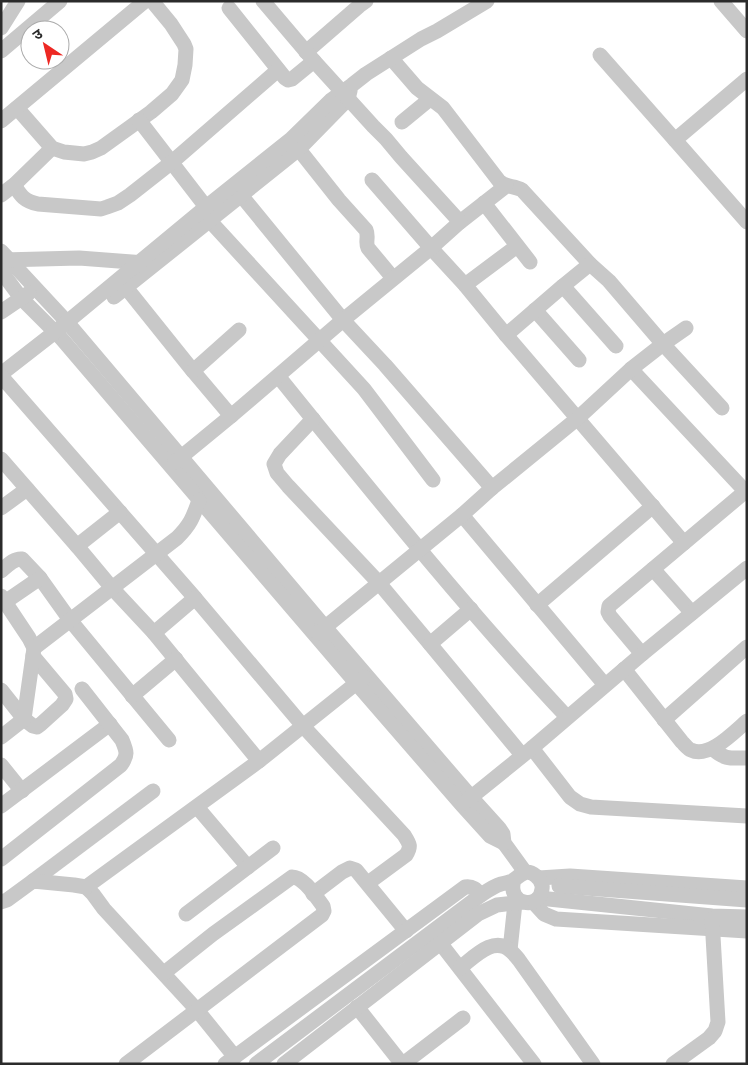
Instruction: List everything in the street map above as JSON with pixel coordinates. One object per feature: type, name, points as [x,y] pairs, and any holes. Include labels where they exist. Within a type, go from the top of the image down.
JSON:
[{"type":"street","points":[[1,28],[18,1]]},
{"type":"street","points":[[1,52],[60,1]]},
{"type":"street","points":[[1,121],[145,1]]},
{"type":"street","points":[[17,108],[52,148],[64,152],[84,154],[101,148],[172,94],[182,80],[186,49],[171,24],[152,1]]},
{"type":"street","points":[[263,1],[310,57],[347,92],[400,157],[460,222]]},
{"type":"street","points":[[229,8],[288,80],[292,79],[310,57],[366,1]]},
{"type":"street","points":[[368,883],[409,850],[410,844],[404,835],[303,726],[157,554],[3,379],[123,283],[156,264],[208,214],[295,144],[332,100],[347,92],[366,74],[421,39],[438,31],[487,1]]},
{"type":"street","points":[[721,1],[747,31]]},
{"type":"street","points":[[396,55],[416,88],[443,108],[499,181],[506,186],[517,187],[522,190],[590,264],[609,281],[663,344],[722,408]]},
{"type":"street","points":[[600,55],[747,222]]},
{"type":"street","points":[[14,185],[29,202],[38,204],[101,208],[118,203],[172,162],[278,70]]},
{"type":"street","points":[[675,140],[747,78]]},
{"type":"street","points":[[402,122],[430,99]]},
{"type":"street","points":[[139,120],[172,162],[208,214],[364,389],[433,480]]},
{"type":"street","points":[[295,144],[338,200],[366,230],[368,235],[366,244],[368,248],[393,278]]},
{"type":"street","points":[[1,195],[52,148]]},
{"type":"street","points":[[372,180],[465,285],[684,543]]},
{"type":"street","points":[[175,461],[231,416],[460,222],[506,186]]},
{"type":"street","points":[[237,190],[343,320],[385,365],[492,488]]},
{"type":"street","points":[[484,203],[530,262]]},
{"type":"street","points":[[123,283],[140,262],[208,214]]},
{"type":"street","points":[[465,285],[517,246]]},
{"type":"street","points":[[3,260],[79,258],[156,264]]},
{"type":"street","points":[[3,260],[36,288],[64,331],[466,801],[502,831],[525,889],[510,950]]},
{"type":"street","points":[[3,260],[21,298],[64,331]]},
{"type":"street","points":[[506,335],[590,264]]},
{"type":"street","points":[[123,283],[231,416]]},
{"type":"street","points":[[563,286],[616,346]]},
{"type":"street","points":[[1,312],[36,288]]},
{"type":"street","points":[[535,310],[578,360]]},
{"type":"street","points":[[320,631],[578,418],[631,369],[686,328]]},
{"type":"street","points":[[193,371],[239,330]]},
{"type":"street","points":[[631,369],[746,490],[609,606],[608,612],[610,616],[642,654]]},
{"type":"street","points":[[278,376],[420,550],[534,682],[567,717]]},
{"type":"street","points":[[313,419],[280,454],[274,464],[277,473],[379,583],[430,644],[570,797],[580,804],[591,807],[747,816]]},
{"type":"street","points":[[1,459],[112,588],[154,633],[259,761]]},
{"type":"street","points":[[175,461],[199,500],[320,631]]},
{"type":"street","points":[[1,508],[27,489]]},
{"type":"street","points":[[1,737],[24,718],[33,652],[70,620],[176,538],[188,526],[199,500]]},
{"type":"street","points":[[538,605],[653,506]]},
{"type":"street","points":[[77,546],[120,512]]},
{"type":"street","points":[[462,515],[605,685]]},
{"type":"street","points":[[1,571],[15,560],[22,559],[40,578],[70,620],[169,740]]},
{"type":"street","points":[[653,569],[692,613]]},
{"type":"street","points":[[466,801],[692,613],[745,574]]},
{"type":"street","points":[[1,690],[33,726],[37,726],[66,700],[65,694],[33,652],[29,638],[3,599],[40,578]]},
{"type":"street","points":[[154,633],[195,598]]},
{"type":"street","points":[[430,644],[471,609]]},
{"type":"street","points":[[664,720],[747,648]]},
{"type":"street","points":[[132,696],[176,659]]},
{"type":"street","points":[[624,669],[682,742],[692,751],[702,752],[713,749],[747,721]]},
{"type":"street","points":[[33,881],[83,887],[259,761],[361,679]]},
{"type":"street","points":[[1,859],[121,765],[126,758],[126,750],[122,740],[82,689]]},
{"type":"street","points":[[1,806],[110,724]]},
{"type":"street","points":[[713,749],[720,755],[728,758],[747,758]]},
{"type":"street","points":[[1,765],[22,791]]},
{"type":"street","points":[[1,902],[7,900],[33,881],[153,790]]},
{"type":"street","points":[[197,807],[248,867]]},
{"type":"street","points":[[186,914],[274,848]]},
{"type":"street","points":[[508,848],[509,868],[506,875],[525,889],[712,922],[747,931]]},
{"type":"street","points":[[61,860],[83,887],[94,894],[104,909],[197,1010],[230,1060],[465,887],[476,888],[481,895]]},
{"type":"street","points":[[313,894],[342,872],[350,868],[356,870],[406,931]]},
{"type":"street","points":[[284,1064],[478,914],[525,889],[560,876],[747,888]]},
{"type":"street","points":[[126,1064],[322,915],[324,906],[300,879],[292,877],[287,879],[164,973]]},
{"type":"street","points":[[256,1064],[481,895],[525,889],[747,900]]},
{"type":"street","points":[[712,922],[747,917]]},
{"type":"street","points":[[673,1064],[709,1038],[715,1031],[718,1022],[712,922]]},
{"type":"street","points":[[440,944],[534,1064]]},
{"type":"street","points":[[460,968],[487,947],[501,945],[510,950],[593,1064]]},
{"type":"street","points":[[357,1008],[402,1064],[463,1018]]}]
